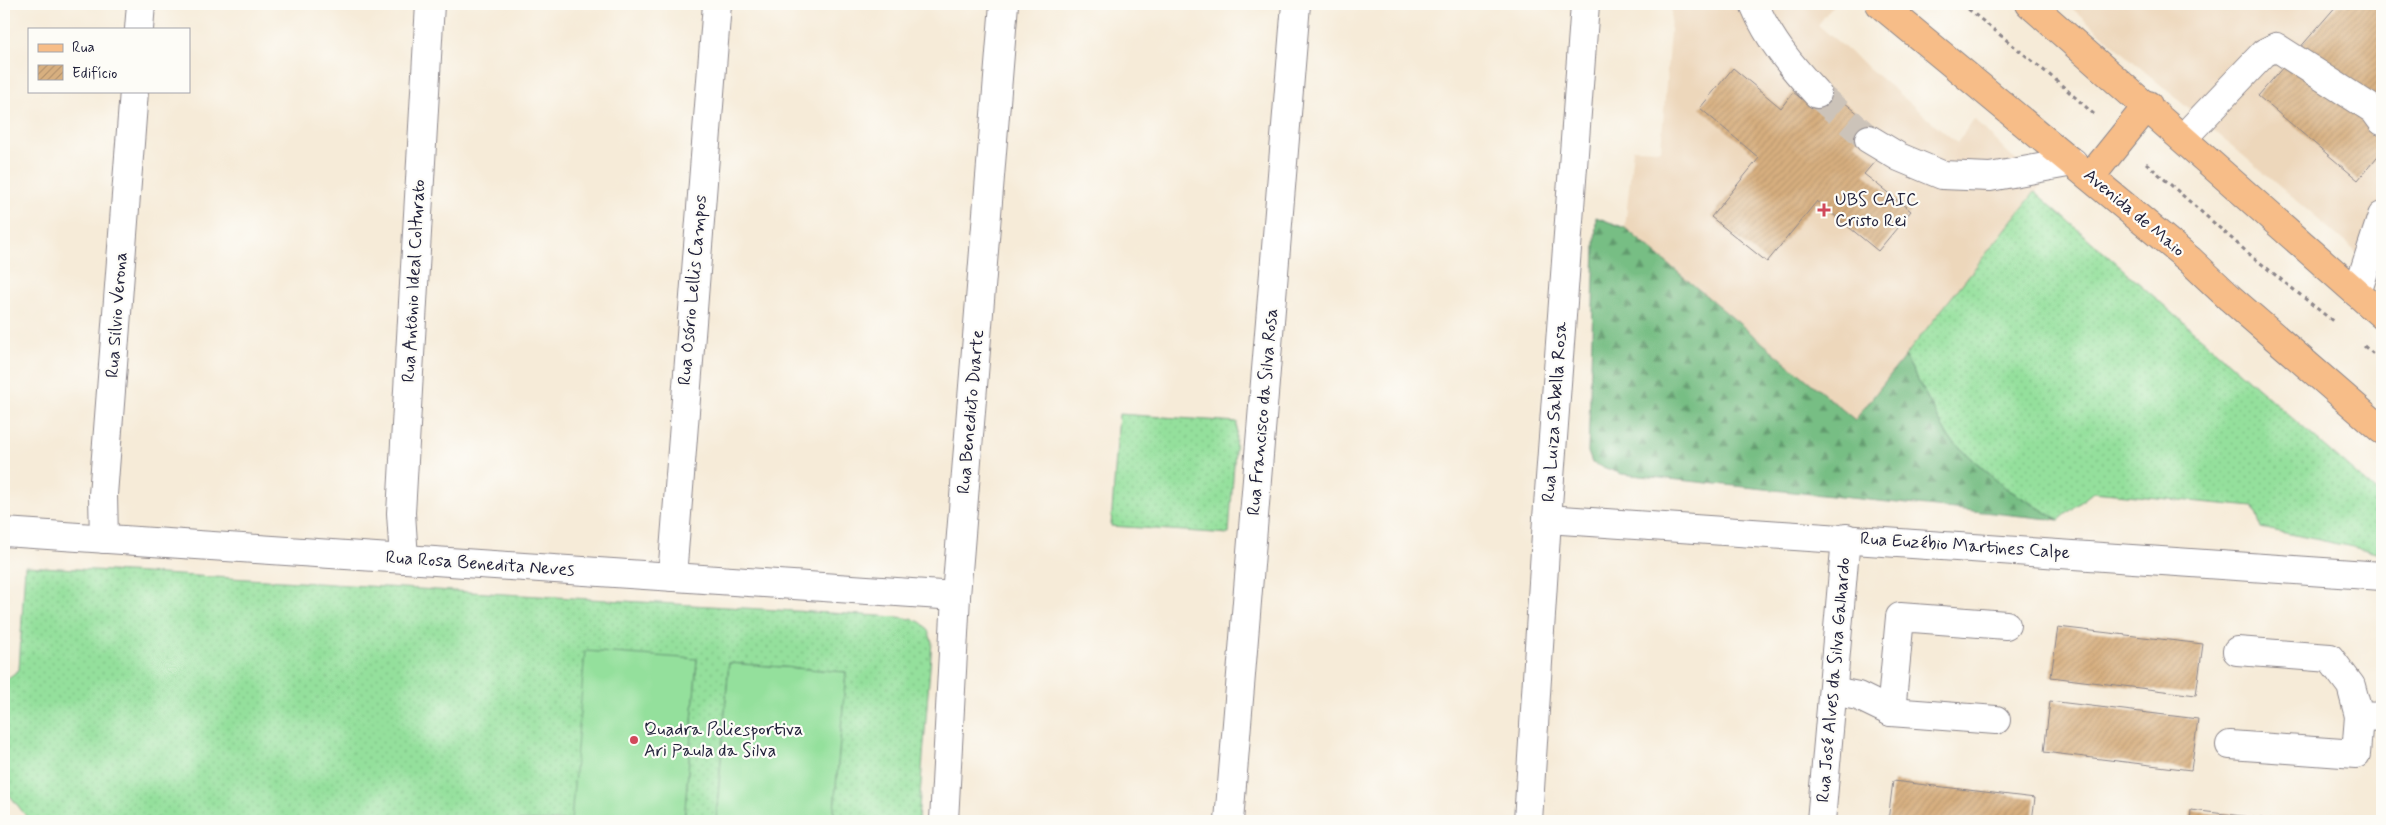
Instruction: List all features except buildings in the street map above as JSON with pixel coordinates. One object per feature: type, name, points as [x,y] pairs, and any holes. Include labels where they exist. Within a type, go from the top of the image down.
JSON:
[{"type":"main road","name":"Avenida de Maio","points":[[1880,4],[2190,260],[2230,298],[2382,430]]},
{"type":"main road","points":[[2030,4],[2148,106],[2382,315]]},
{"type":"main road","points":[[2082,169],[2121,140],[2148,106]]},
{"type":"street","points":[[139,28],[141,4]]},
{"type":"street","name":"Rua Antônio Ideal Colturato","points":[[404,559],[401,513],[430,4]]},
{"type":"street","name":"Rua Osório Lellis Campos","points":[[672,577],[716,4]]},
{"type":"street","name":"Rua Benedicto Duarte","points":[[944,821],[956,596],[1004,4]]},
{"type":"street","name":"Rua Francisco da Silva Rosa","points":[[1229,821],[1296,4]]},
{"type":"street","name":"Rua Luiza Sabella Rosa","points":[[1528,821],[1547,518],[1585,4]]},
{"type":"street","points":[[1754,4],[1762,23],[1786,61],[1817,94]]},
{"type":"street","points":[[2183,138],[2264,54],[2276,47],[2374,110],[2382,121]]},
{"type":"street","name":"Rua Silvio Verona","points":[[104,538],[103,495],[134,92]]},
{"type":"street","points":[[1869,139],[1899,157],[1942,176],[1990,177],[2082,169]]},
{"type":"street","points":[[2357,293],[2382,216]]},
{"type":"street","name":"Rua Euzébio Martines Calpe","points":[[1547,518],[2382,576]]},
{"type":"street","name":"Rua Rosa Benedita Neves","points":[[4,532],[956,596]]},
{"type":"street","name":"Rua José Alves da Silva Galhardo","points":[[1821,821],[1846,538]]},
{"type":"street","points":[[1892,712],[1900,617],[2006,625]]},
{"type":"street","points":[[2230,745],[2356,754],[2370,717],[2352,686],[2330,658],[2237,650]]},
{"type":"street","points":[[1833,691],[1858,696],[1892,712],[1996,720]]},
{"type":"path","points":[[1962,4],[2057,81],[2248,253],[2338,325]]},
{"type":"path","points":[[2360,343],[2382,361]]},
{"type":"shaded area","name":"UBS CAIC Cristo Rei","points":[[1672,4],[1832,4],[1818,25],[1957,143],[1974,119],[2041,185],[1855,420],[1625,228],[1633,149],[1661,150]]},
{"type":"shaded area","points":[[2067,4],[2382,4],[2382,274],[2142,69]]},
{"type":"green space","points":[[2035,192],[2382,497],[2382,553],[2261,528],[2254,507],[2093,492],[2059,520],[2004,487],[1948,437],[1905,356]]},
{"type":"green space","points":[[1596,217],[1625,228],[1855,420],[1905,356],[1948,437],[2004,487],[2059,520],[1622,474],[1592,463],[1588,452]]},
{"type":"green space","points":[[1119,414],[1237,422],[1229,534],[1111,526]]},
{"type":"green space","points":[[25,566],[898,617],[916,620],[921,622],[927,629],[932,642],[918,821],[833,821],[846,672],[729,663],[716,821],[684,821],[697,659],[572,821],[30,821],[4,788],[4,681],[19,670]]},
{"type":"green space","name":"Quadra Poliesportiva Ari Paula da Silva","points":[[585,651],[697,659],[684,821],[571,821]]},
{"type":"green space","points":[[729,663],[846,672],[833,821],[716,821]]},
{"type":"tunnel","points":[[1817,94],[1869,139]]},
{"type":"place","name":"UBS CAIC Cristo Rei","points":[[1824,210]]},
{"type":"place","name":"Quadra Poliesportiva Ari Paula da Silva","points":[[634,740]]}]
